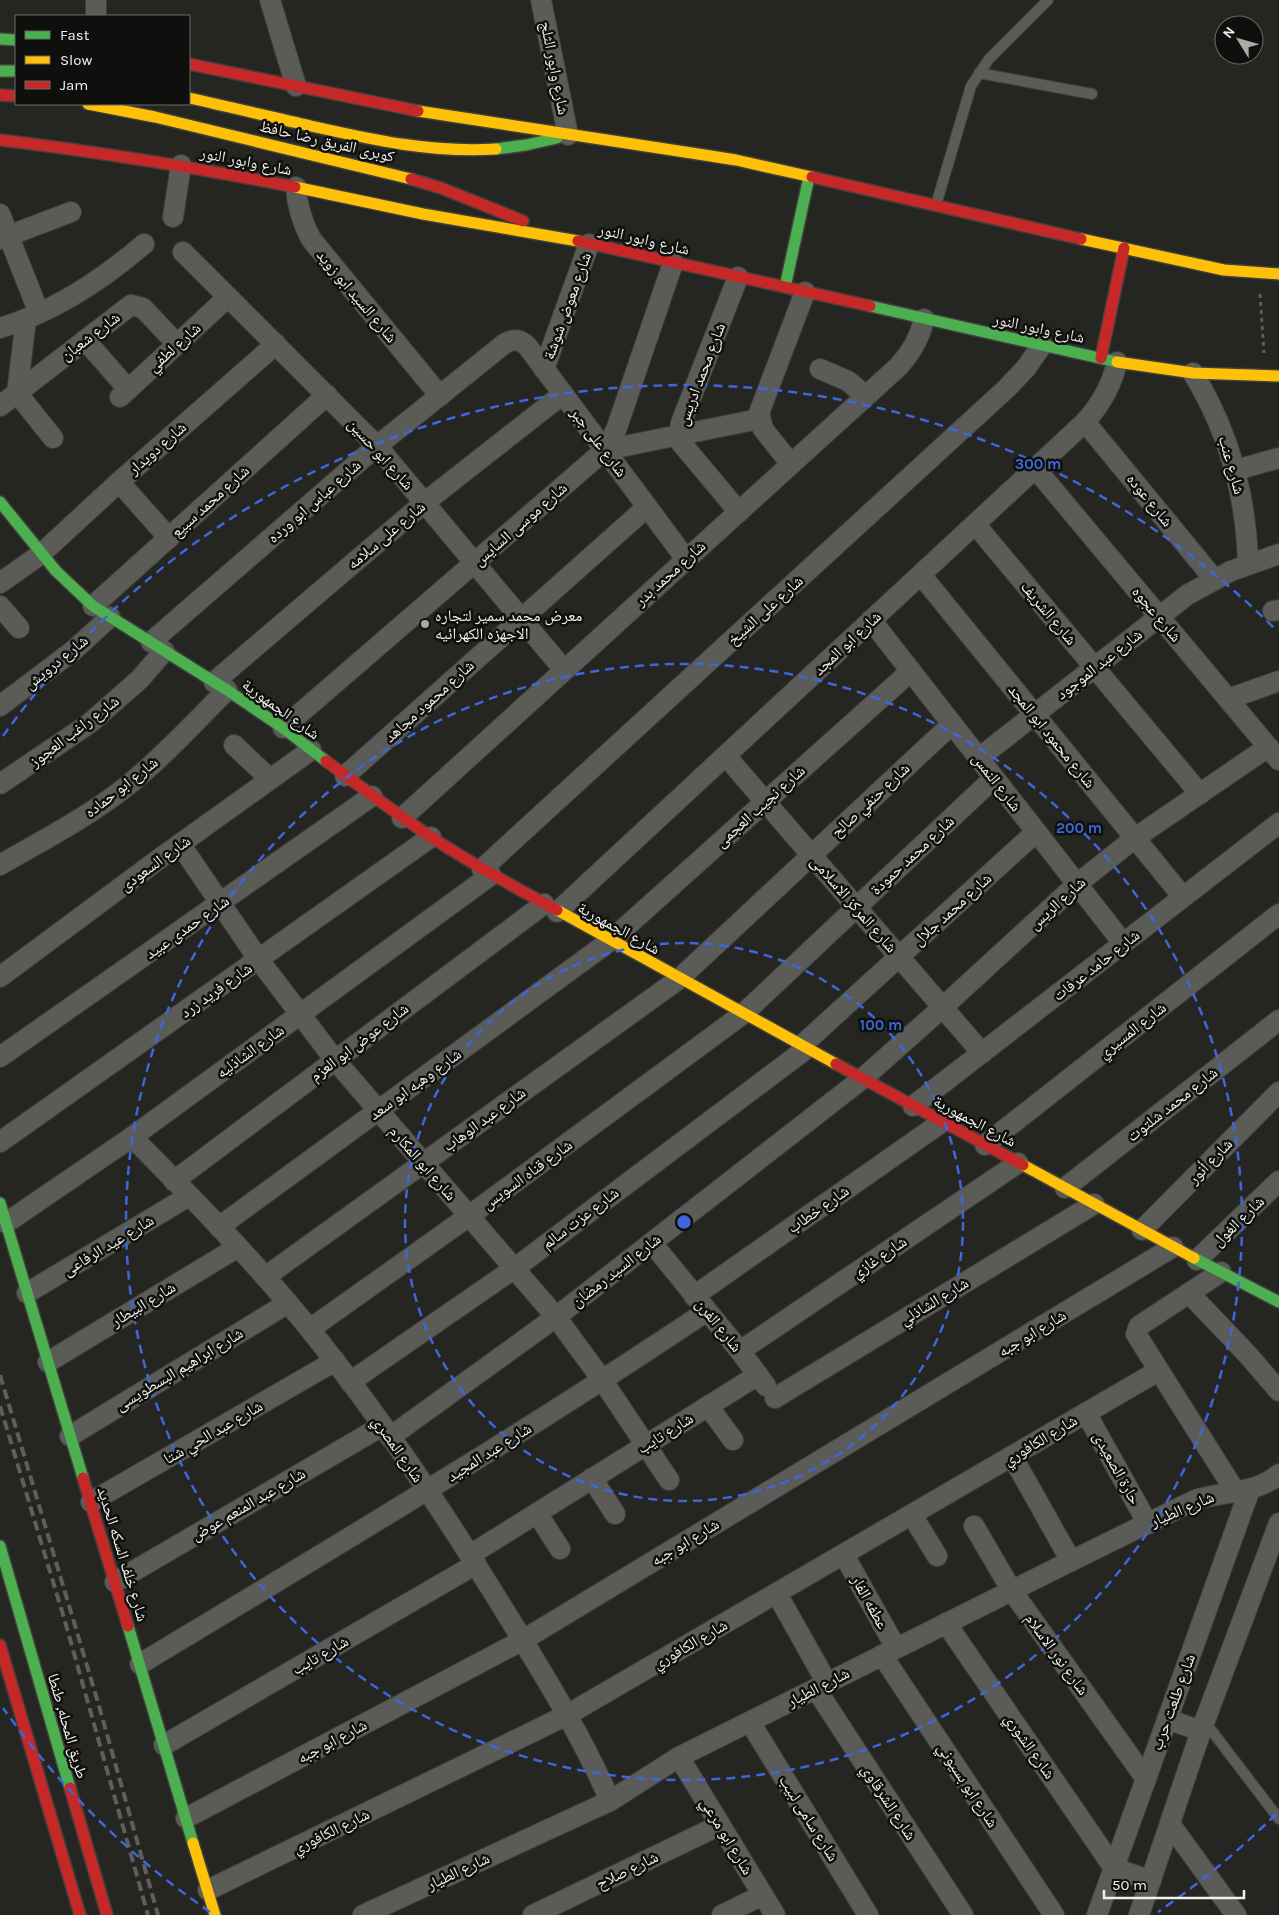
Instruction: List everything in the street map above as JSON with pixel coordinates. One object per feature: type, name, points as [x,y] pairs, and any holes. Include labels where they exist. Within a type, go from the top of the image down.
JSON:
[{"type":"main road","points":[[0,39],[15,40]]},
{"type":"main road","points":[[190,64],[430,113],[568,135],[662,147],[736,160],[1190,264],[1279,274]]},
{"type":"main road","points":[[0,71],[15,71]]},
{"type":"main road","points":[[0,95],[15,96]]},
{"type":"main road","name":"كوبرى الفريق رضا حافظ","points":[[190,98],[364,138],[411,147],[451,151],[492,151],[524,147],[568,135]]},
{"type":"main road","name":"كوبرى الفريق رضا حافظ","points":[[93,105],[155,117],[403,176],[479,202],[551,235]]},
{"type":"main road","name":"شارع وابور النور","points":[[0,140],[181,164],[296,186],[423,214],[551,235],[1109,360],[1193,373],[1279,376]]},
{"type":"main road","points":[[785,287],[809,177]]},
{"type":"main road","points":[[1109,360],[1124,248]]},
{"type":"main road","name":"شارع الجمهورية","points":[[0,502],[41,554],[74,590],[93,606],[283,728],[402,818],[486,872],[862,1079],[1197,1260],[1279,1302]]},
{"type":"main road","name":"شارع خلف السكه الحديد","points":[[0,1203],[215,1915]]},
{"type":"main road","name":"طريق المحله, طنطا","points":[[0,1546],[36,1700],[61,1760],[107,1915]]},
{"type":"main road","points":[[0,1645],[80,1915]]},
{"type":"main road","points":[[16,1702],[21,1704],[36,1700]]},
{"type":"main road","points":[[35,1767],[38,1762],[46,1757],[61,1760]]},
{"type":"street","points":[[96,0],[96,15]]},
{"type":"street","points":[[270,0],[296,86]]},
{"type":"street","name":"شارع وابور الثلج","points":[[541,0],[568,135]]},
{"type":"street","points":[[173,217],[181,164]]},
{"type":"street","name":"شارع السيد ابو زويد","points":[[296,186],[297,203],[302,222],[311,239],[440,396]]},
{"type":"street","points":[[4,238],[71,212]]},
{"type":"street","points":[[0,214],[4,238],[33,316],[17,393],[53,438]]},
{"type":"street","points":[[0,328],[33,316],[94,283],[144,244]]},
{"type":"street","name":"شارع معوض شوشة","points":[[544,369],[589,244]]},
{"type":"street","name":"شارع ابو حسين","points":[[183,252],[377,446],[564,670]]},
{"type":"street","name":"شارع موسى السايس","points":[[283,728],[605,450],[616,430],[673,263]]},
{"type":"street","name":"شارع محمد ادريس","points":[[738,277],[681,423],[679,435],[682,444],[739,512]]},
{"type":"street","points":[[792,464],[763,429],[759,419],[762,402],[805,292]]},
{"type":"street","name":"شارع لطفي","points":[[85,340],[124,393],[228,297]]},
{"type":"street","name":"شارع شعبان","points":[[0,406],[128,308],[136,305],[143,308],[177,344]]},
{"type":"street","name":"شارع محمد بدر","points":[[402,818],[906,358],[918,339],[924,319]]},
{"type":"street","name":"شارع على جبر","points":[[504,344],[514,340],[525,343],[686,559]]},
{"type":"street","name":"شارع دويدار","points":[[0,583],[41,554],[119,482],[276,344]]},
{"type":"street","name":"شارع عباس ابو ورده","points":[[157,647],[377,446],[504,344]]},
{"type":"street","name":"شارع على الشيخ","points":[[486,872],[1006,389],[1026,368],[1042,346]]},
{"type":"street","name":"شارع ابو المجد","points":[[550,908],[726,756],[1086,422],[1104,399],[1110,386],[1109,360]]},
{"type":"street","points":[[820,369],[848,381],[866,396]]},
{"type":"street","name":"شارع عنب","points":[[1193,373],[1218,419],[1236,470],[1245,516],[1248,563]]},
{"type":"street","name":"شارع على سلامه","points":[[220,686],[424,502],[563,394]]},
{"type":"street","name":"شارع محمد سبيع","points":[[93,606],[327,395]]},
{"type":"street","points":[[605,450],[759,419]]},
{"type":"street","name":"شارع عوده","points":[[1086,422],[1214,579]]},
{"type":"street","points":[[1236,470],[1279,458]]},
{"type":"street","name":"شارع عجوه","points":[[1036,468],[1274,754]]},
{"type":"street","points":[[119,482],[169,538]]},
{"type":"street","name":"شارع محمود مجاهد","points":[[345,776],[648,507]]},
{"type":"street","name":"شارع الشريف","points":[[975,524],[1200,794]]},
{"type":"street","name":"شارع عبد الموجود","points":[[979,758],[1187,595],[1214,579],[1248,563],[1279,554]]},
{"type":"street","name":"شارع محمود ابو المجد","points":[[920,575],[1183,897]]},
{"type":"street","points":[[0,606],[18,628]]},
{"type":"street","name":"شارع درويش","points":[[0,706],[38,678],[110,617]]},
{"type":"street","name":"شارع النمس","points":[[871,620],[1123,943]]},
{"type":"street","name":"شارع راغب العجوز","points":[[0,784],[90,723],[140,679],[157,647]]},
{"type":"street","name":"شارع نجيب العجمى","points":[[610,941],[910,671]]},
{"type":"street","points":[[1228,700],[1279,681]]},
{"type":"street","name":"شارع ابو حماده","points":[[0,865],[82,818],[128,786],[149,768],[220,686]]},
{"type":"street","name":"شارع حنفي صالح","points":[[679,979],[952,724]]},
{"type":"street","points":[[234,745],[270,779]]},
{"type":"street","name":"شارع السعودى","points":[[0,977],[311,750]]},
{"type":"street","name":"شارع الريس","points":[[862,1079],[1077,884],[1135,838],[1200,794],[1274,754]]},
{"type":"street","name":"شارع المركز الاسلامى","points":[[726,756],[982,1053]]},
{"type":"street","name":"شارع محمد حمودة","points":[[743,1014],[994,778]]},
{"type":"street","name":"شارع حمدى عبيد","points":[[0,1057],[372,796]]},
{"type":"street","name":"شارع حامد عرفات","points":[[913,1106],[1279,823]]},
{"type":"street","name":"شارع محمد جلال","points":[[804,1047],[899,956],[1036,832]]},
{"type":"street","name":"شارع فريد زرد","points":[[0,1142],[431,837]]},
{"type":"street","name":"شارع ابو المكارم","points":[[180,844],[259,960],[335,1060],[556,1317],[603,1381],[669,1480]]},
{"type":"street","name":"شارع الشاذليه","points":[[6,1223],[132,1137],[299,1014],[486,872]]},
{"type":"street","name":"شارع عوض ابو العزم","points":[[174,1181],[335,1060],[550,908]]},
{"type":"street","name":"شارع المسيري","points":[[985,1145],[1279,914]]},
{"type":"street","name":"شارع وهبه ابو سعد","points":[[220,1227],[610,941]]},
{"type":"street","name":"شارع عبد الوهاب","points":[[265,1277],[679,979]]},
{"type":"street","name":"شارع قناه السويس","points":[[310,1329],[469,1216],[743,1014]]},
{"type":"street","name":"شارع محمد شلتوت","points":[[1065,1188],[1279,1020]]},
{"type":"street","name":"شارع عزت سالم","points":[[350,1382],[515,1268],[804,1047]]},
{"type":"street","name":"شارع السيد رمضان","points":[[386,1431],[556,1317],[862,1079]]},
{"type":"street","name":"شارع أنور","points":[[1142,1230],[1279,1092]]},
{"type":"street","name":"شارع خطاب","points":[[701,1303],[942,1122]]},
{"type":"street","name":"شارع المصري","points":[[132,1137],[220,1227],[288,1303],[335,1361],[386,1431],[473,1559],[523,1640],[591,1757],[610,1801]]},
{"type":"street","name":"شارع غازي","points":[[740,1351],[1018,1163]]},
{"type":"street","name":"شارع الغول","points":[[1197,1260],[1279,1181]]},
{"type":"street","name":"شارع عيد الرفاعى","points":[[27,1293],[189,1196]]},
{"type":"street","name":"شارع الشاذلي","points":[[778,1404],[1094,1204]]},
{"type":"street","name":"شارع الفرن","points":[[652,1244],[740,1351],[778,1404]]},
{"type":"street","name":"شارع البيطار","points":[[48,1362],[238,1247]]},
{"type":"street","name":"شارع ابو جبه","points":[[186,1818],[523,1640],[1173,1247]]},
{"type":"street","points":[[1221,1272],[1137,1328],[1137,1337],[1242,1490]]},
{"type":"street","points":[[1190,1293],[1279,1391]]},
{"type":"street","name":"شارع ابراهيم البسطويسى","points":[[70,1436],[288,1303]]},
{"type":"street","name":"شارع عبد المجيد","points":[[140,1664],[427,1491],[603,1381],[701,1303]]},
{"type":"street","name":"شارع عبد الحي شتا","points":[[90,1502],[335,1361]]},
{"type":"street","name":"شارع الكافوري","points":[[208,1890],[567,1716],[1158,1370]]},
{"type":"street","name":"شارع تايب","points":[[164,1745],[473,1559],[537,1513],[758,1375]]},
{"type":"street","points":[[708,1406],[732,1440]]},
{"type":"street","name":"حارة الصعيدى","points":[[1086,1413],[1148,1524]]},
{"type":"street","name":"شارع عبد المنعم عوض","points":[[115,1582],[386,1431]]},
{"type":"street","points":[[1012,1456],[1071,1561]]},
{"type":"street","name":"شارع الطيار","points":[[375,1912],[610,1801],[679,1757],[1195,1500],[1242,1490],[1268,1482],[1279,1474]]},
{"type":"street","points":[[592,1478],[615,1514]]},
{"type":"street","name":"شارع طلعت حرب","points":[[1097,1915],[1167,1719],[1242,1490]]},
{"type":"street","points":[[537,1513],[560,1549]]},
{"type":"street","points":[[912,1515],[937,1556]]},
{"type":"street","points":[[1141,1913],[1203,1727],[1279,1523]]},
{"type":"street","name":"شارع نور الاسلام","points":[[974,1526],[1012,1591],[1146,1778]]},
{"type":"street","name":"عطفه الفار","points":[[844,1555],[889,1652]]},
{"type":"street","name":"شارع الشرقاوي","points":[[777,1594],[821,1686],[963,1915]]},
{"type":"street","name":"شارع الشوري","points":[[946,1624],[1114,1868]]},
{"type":"street","name":"شارع ابو بسيوني","points":[[889,1652],[1054,1915]]},
{"type":"street","points":[[1167,1719],[1203,1727]]},
{"type":"street","name":"شارع سامى لبيب","points":[[750,1722],[868,1915]]},
{"type":"street","name":"شارع ابو مرعي","points":[[679,1757],[775,1915]]},
{"type":"street","points":[[1170,1824],[1236,1915]]},
{"type":"street","name":"شارع صلاح","points":[[533,1915],[720,1825]]},
{"type":"street","points":[[1114,1868],[1151,1881]]},
{"type":"street","points":[[722,1915],[763,1895]]},
{"type":"lane","points":[[936,206],[968,96],[978,72],[1048,0]]},
{"type":"lane","points":[[978,72],[1092,94]]},
{"type":"lane","points":[[1203,1727],[1279,1820]]},
{"type":"path","points":[[1259,273],[1266,377]]},
{"type":"railway","points":[[0,1375],[97,1699],[158,1915]]},
{"type":"railway","points":[[0,1406],[64,1618],[148,1915]]},
{"type":"traffic: fast","points":[[0,39],[15,40]]},
{"type":"traffic: fast","points":[[0,71],[15,71]]},
{"type":"traffic: fast","points":[[496,149],[557,138]]},
{"type":"traffic: fast","points":[[785,287],[809,177]]},
{"type":"traffic: fast","points":[[870,306],[1117,362]]},
{"type":"traffic: fast","points":[[0,502],[56,571],[93,606],[227,690],[283,728],[326,761]]},
{"type":"traffic: fast","points":[[0,1203],[83,1478]]},
{"type":"traffic: fast","points":[[1194,1258],[1279,1302]]},
{"type":"traffic: fast","points":[[0,1546],[70,1788]]},
{"type":"traffic: fast","points":[[128,1626],[193,1843]]},
{"type":"traffic: slow","points":[[190,98],[334,131],[403,144],[449,149],[496,149]]},
{"type":"traffic: slow","points":[[93,105],[155,117],[411,179]]},
{"type":"traffic: slow","points":[[418,111],[736,160],[812,177]]},
{"type":"traffic: slow","points":[[295,187],[423,214],[578,241]]},
{"type":"traffic: slow","points":[[1081,239],[1224,270],[1279,274]]},
{"type":"traffic: slow","points":[[1117,362],[1193,373],[1279,376]]},
{"type":"traffic: slow","points":[[557,910],[836,1064]]},
{"type":"traffic: slow","points":[[1023,1165],[1194,1258]]},
{"type":"traffic: slow","points":[[193,1843],[215,1915]]},
{"type":"traffic: jam","points":[[190,64],[418,111]]},
{"type":"traffic: jam","points":[[0,95],[15,96]]},
{"type":"traffic: jam","points":[[0,140],[148,161],[295,187]]},
{"type":"traffic: jam","points":[[812,177],[1081,239]]},
{"type":"traffic: jam","points":[[411,179],[441,188],[523,221]]},
{"type":"traffic: jam","points":[[578,241],[870,306]]},
{"type":"traffic: jam","points":[[1101,358],[1124,248]]},
{"type":"traffic: jam","points":[[326,761],[391,809],[462,857],[557,910]]},
{"type":"traffic: jam","points":[[836,1064],[1023,1165]]},
{"type":"traffic: jam","points":[[83,1478],[128,1626]]},
{"type":"traffic: jam","points":[[0,1645],[80,1915]]},
{"type":"traffic: jam","points":[[70,1788],[107,1915]]},
{"type":"place","name":"معرض محمد سمير لتجاره الاجهزه الكهرائيه","points":[[425,624]]}]
